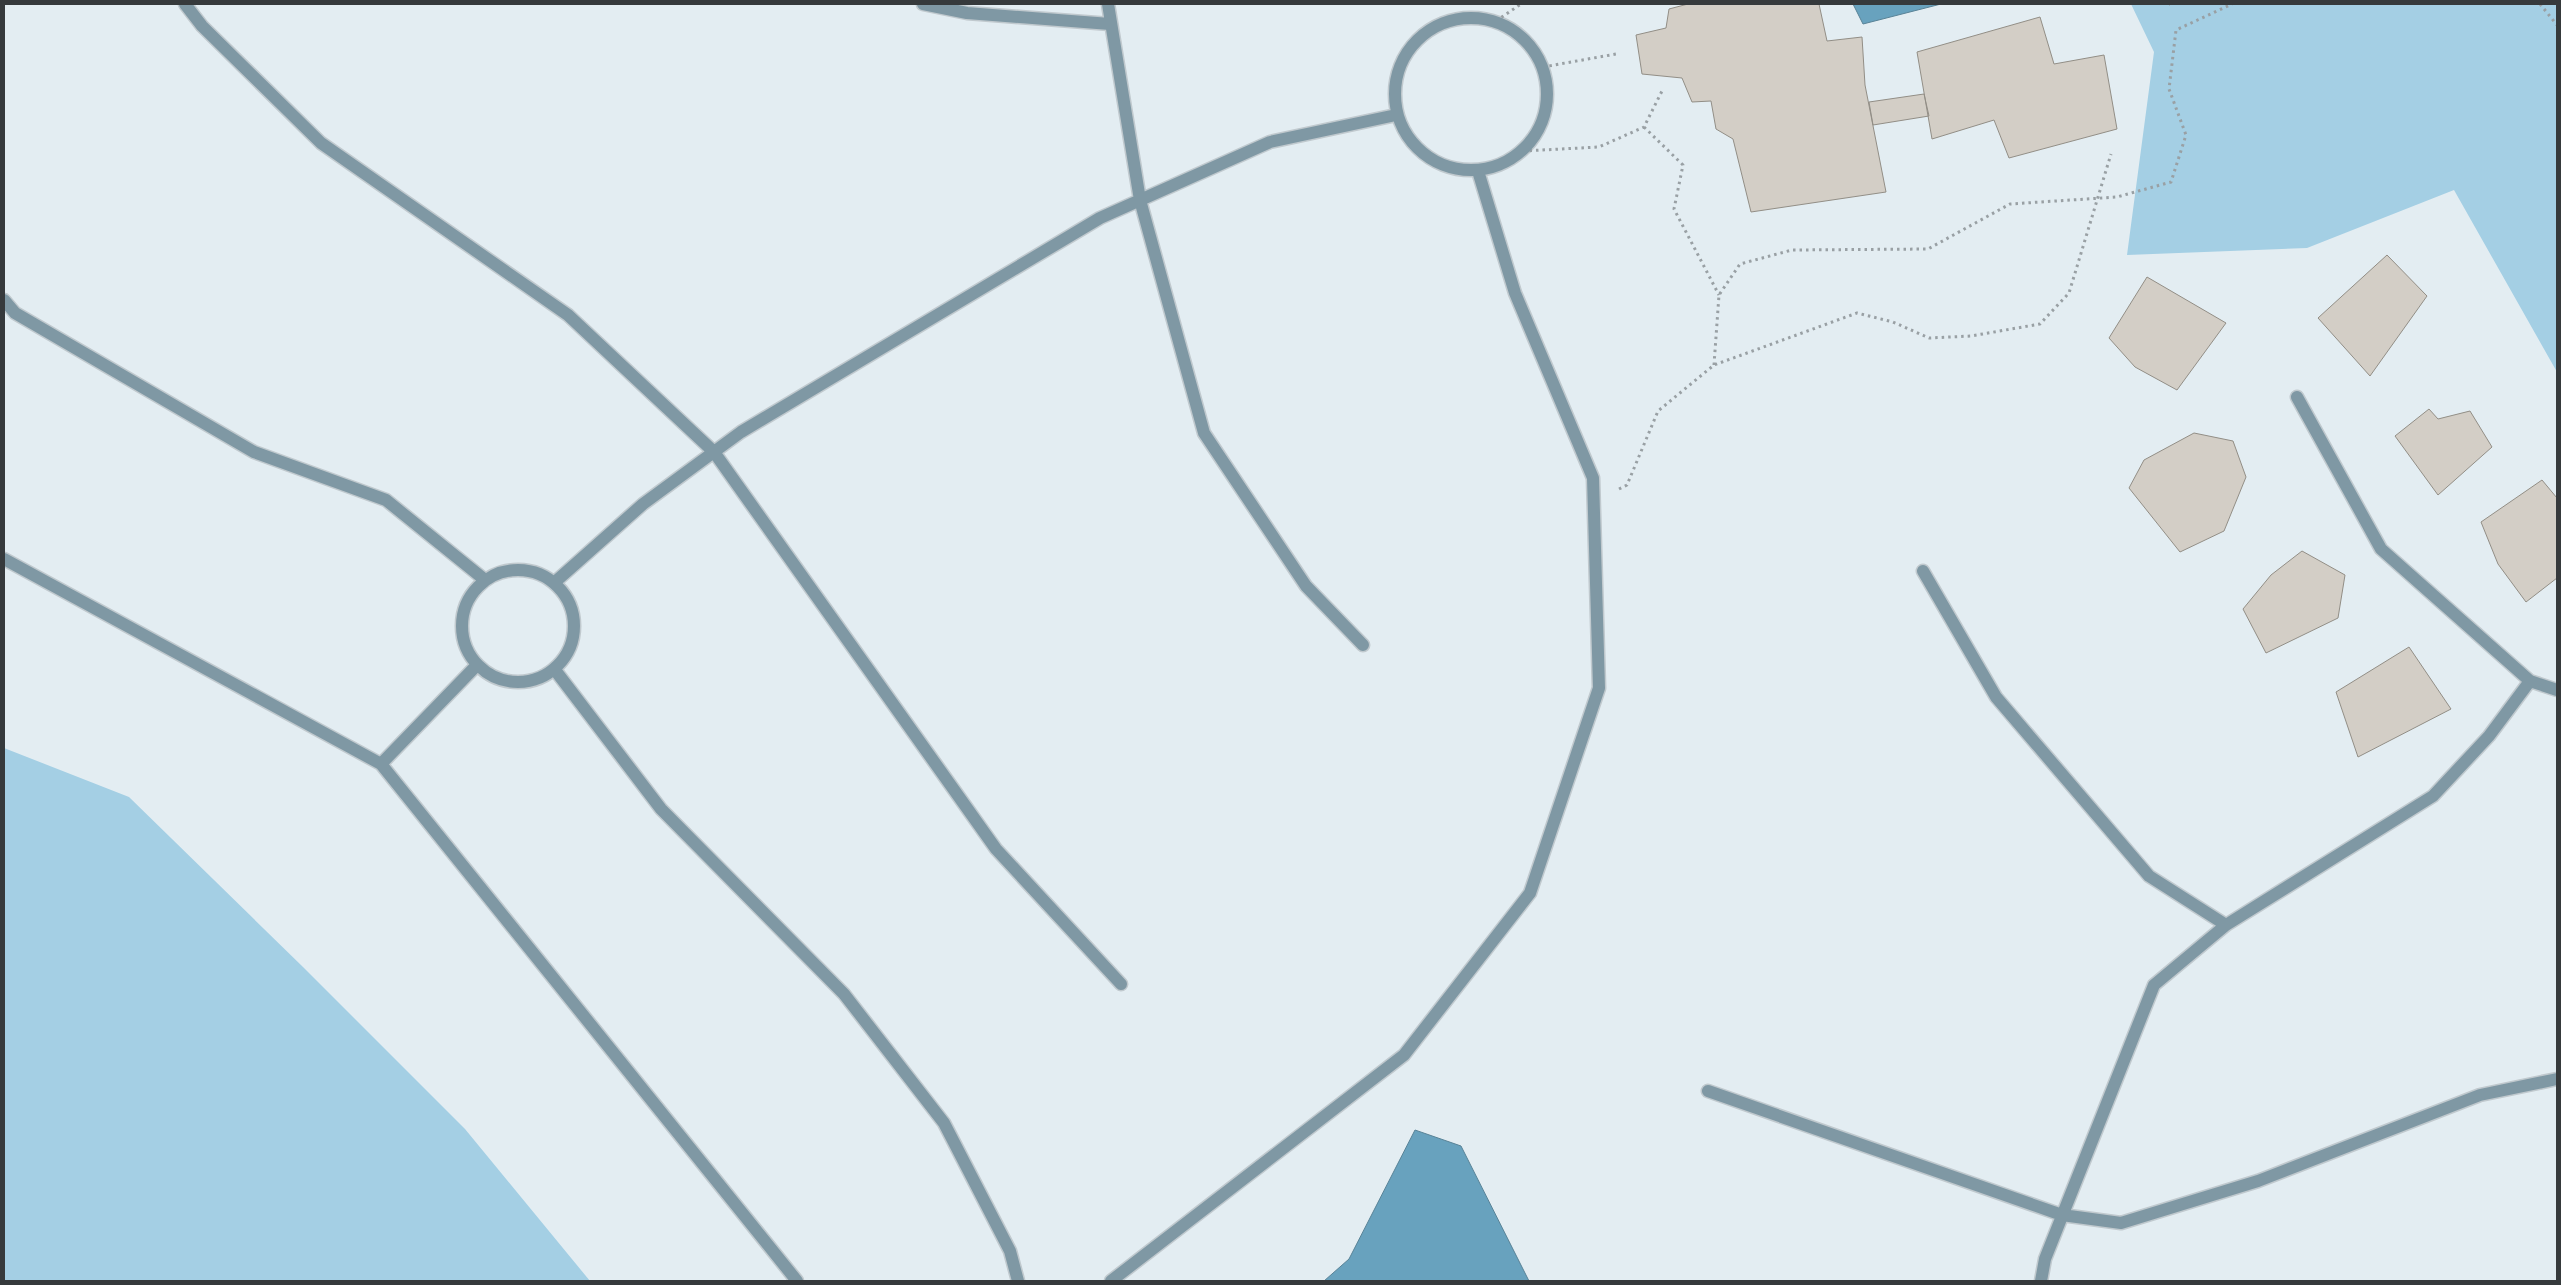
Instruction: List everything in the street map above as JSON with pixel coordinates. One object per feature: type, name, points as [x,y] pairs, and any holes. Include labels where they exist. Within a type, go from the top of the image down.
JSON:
[{"type":"street","points":[[185,4],[202,26],[321,143],[568,315],[714,452],[996,849],[1121,984]]},
{"type":"street","points":[[923,4],[967,12],[1110,24]]},
{"type":"street","points":[[1108,4],[1140,200],[1204,433],[1306,586],[1363,645]]},
{"type":"street","points":[[1464,10],[1496,21],[1520,34],[1537,54],[1543,67],[1549,93],[1539,130],[1523,151],[1504,164],[1478,171],[1452,169],[1427,158],[1408,139],[1396,115],[1396,77],[1406,52],[1423,32],[1464,10]]},
{"type":"street","points":[[554,582],[644,504],[742,432],[1100,218],[1270,142],[1396,115]]},
{"type":"street","points":[[1111,1281],[1404,1055],[1530,893],[1599,688],[1593,478],[1515,292],[1478,171]]},
{"type":"street","points":[[4,300],[15,313],[254,452],[386,500],[484,580]]},
{"type":"street","points":[[2297,397],[2381,549],[2530,681],[2557,690]]},
{"type":"street","points":[[4,559],[381,764],[797,1281]]},
{"type":"street","points":[[514,570],[534,572],[554,582],[567,598],[574,616],[575,631],[570,651],[555,670],[538,680],[520,683],[500,680],[477,665],[466,649],[462,617],[471,594],[484,580],[502,572],[514,570]]},
{"type":"street","points":[[1924,571],[1996,697],[2149,876],[2226,925]]},
{"type":"street","points":[[381,764],[477,665]]},
{"type":"street","points":[[555,670],[661,809],[844,994],[944,1123],[1010,1251],[1018,1281]]},
{"type":"street","points":[[2041,1281],[2045,1259],[2154,985],[2226,925],[2433,796],[2489,736],[2530,681]]},
{"type":"street","points":[[1708,1091],[2062,1215],[2121,1223],[2258,1181],[2480,1095],[2557,1079]]},
{"type":"path","points":[[1496,21],[1521,4]]},
{"type":"path","points":[[1714,365],[1719,295],[1740,264],[1792,250],[1928,249],[2010,204],[2117,197],[2171,182],[2186,135],[2169,89],[2176,30],[2232,4]]},
{"type":"path","points":[[2540,4],[2557,25]]},
{"type":"path","points":[[1543,67],[1616,54]]},
{"type":"path","points":[[1523,151],[1598,147],[1644,126],[1663,89]]},
{"type":"path","points":[[1644,126],[1683,165],[1674,209],[1719,295]]},
{"type":"path","points":[[1594,506],[1626,484],[1658,411],[1714,365],[1857,313],[1893,322],[1928,338],[1971,336],[2040,324],[2069,293],[2099,198],[2110,154]]},
{"type":"shaded area","points":[[1853,4],[1941,4],[1863,24]]},
{"type":"shaded area","points":[[2131,4],[2557,4],[2557,372],[2454,190],[2307,248],[2127,255],[2154,52]]},
{"type":"shaded area","points":[[4,748],[129,797],[465,1129],[590,1281],[4,1281]]},
{"type":"shaded area","points":[[1415,1130],[1461,1146],[1529,1281],[1324,1281],[1349,1259]]},
{"type":"building","points":[[1688,4],[1819,4],[1827,41],[1862,37],[1865,85],[1886,192],[1751,212],[1733,139],[1716,129],[1711,101],[1692,102],[1682,78],[1642,74],[1636,35],[1666,28],[1669,9]]},
{"type":"building","points":[[2040,17],[2054,64],[2104,55],[2117,129],[2009,158],[1994,120],[1932,139],[1917,52]]},
{"type":"building","points":[[1924,94],[1929,116],[1873,125],[1869,102]]},
{"type":"building","points":[[2387,255],[2427,296],[2370,376],[2318,318]]},
{"type":"building","points":[[2147,277],[2226,323],[2177,390],[2135,367],[2109,338]]},
{"type":"building","points":[[2429,409],[2438,419],[2470,411],[2492,447],[2438,495],[2395,436]]},
{"type":"building","points":[[2194,433],[2233,441],[2246,477],[2224,531],[2180,552],[2129,488],[2144,460]]},
{"type":"building","points":[[2542,480],[2557,498],[2557,578],[2526,602],[2498,564],[2481,522]]},
{"type":"building","points":[[2302,551],[2345,575],[2338,618],[2266,653],[2243,609],[2271,575]]},
{"type":"building","points":[[2409,647],[2451,709],[2358,757],[2336,692]]}]
